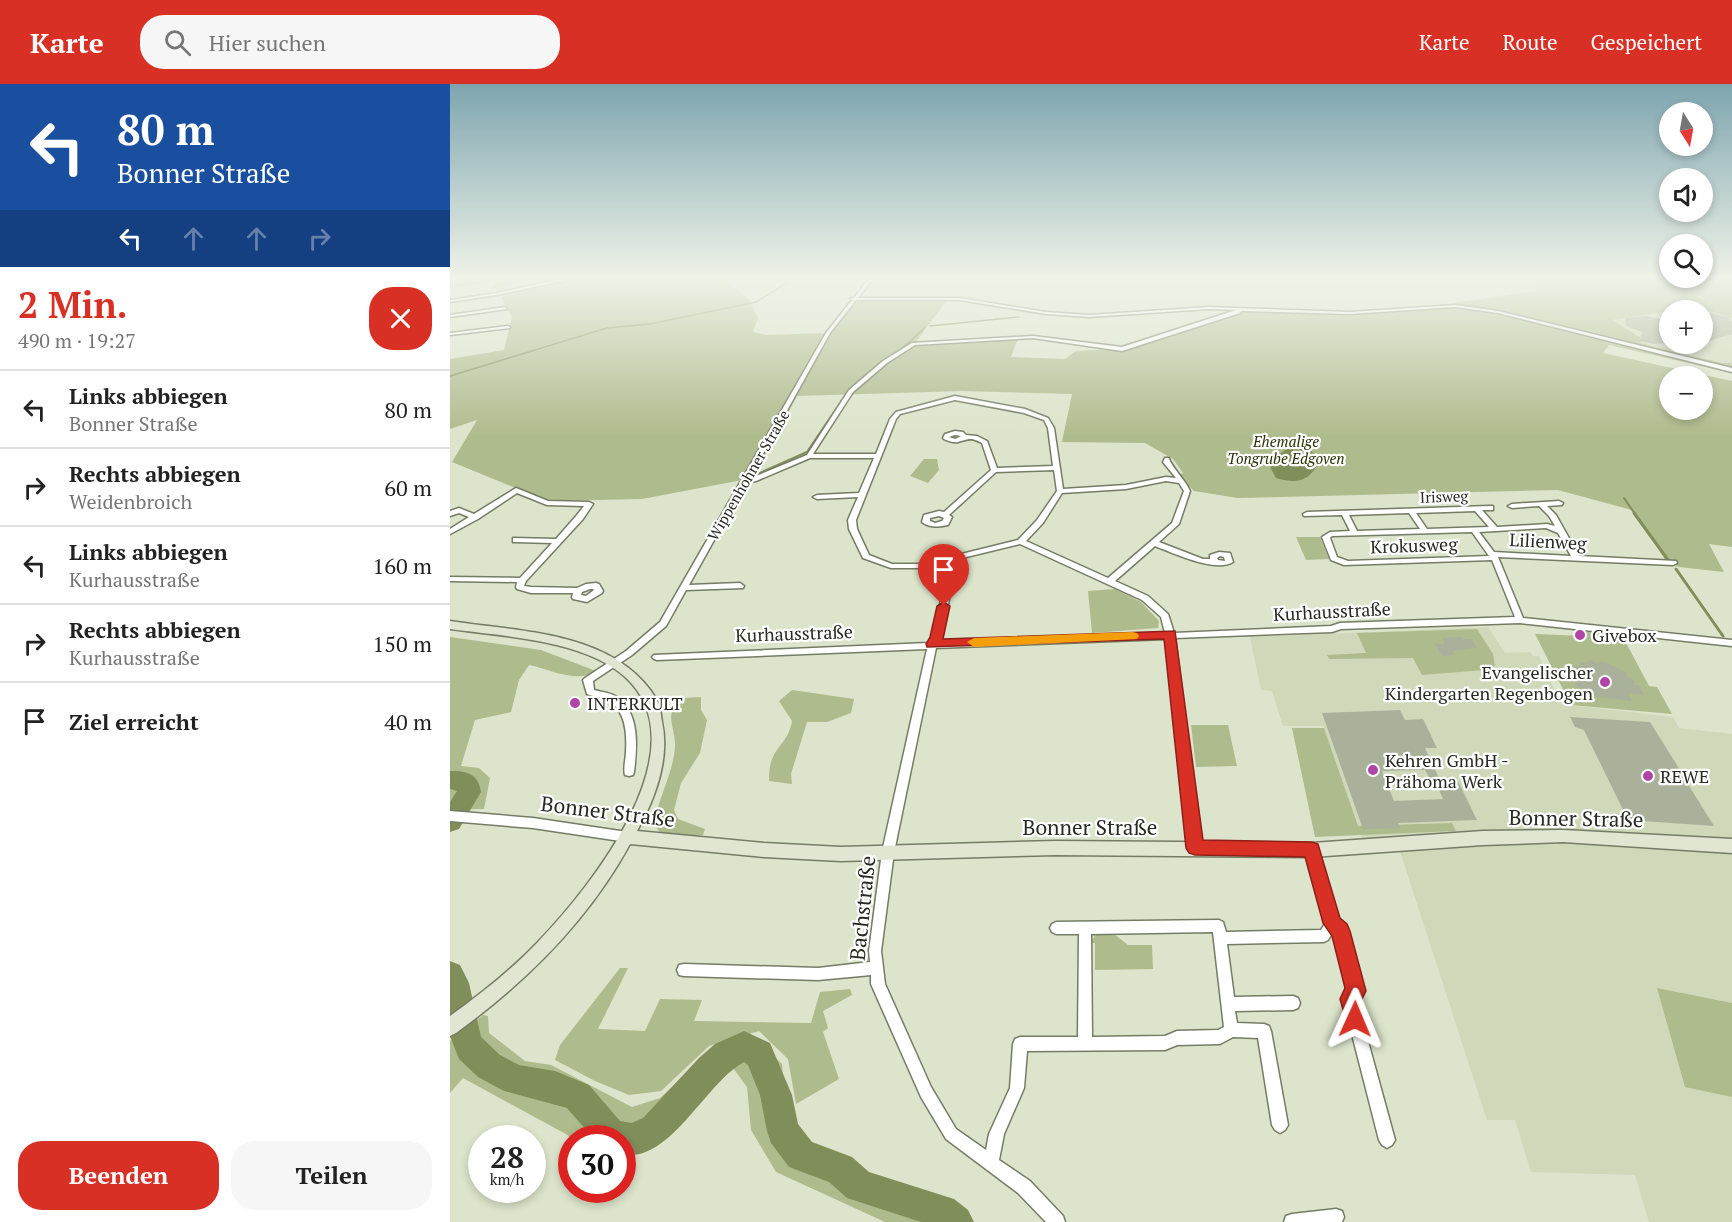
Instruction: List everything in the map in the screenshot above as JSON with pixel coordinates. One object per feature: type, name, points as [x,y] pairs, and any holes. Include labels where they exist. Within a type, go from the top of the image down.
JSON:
[{"type":"main road","points":[[450,626],[558,643],[614,663],[627,671],[647,693],[658,729],[659,751],[655,771],[640,813],[627,837],[576,911],[511,980],[450,1027]]},
{"type":"main road","name":"Bonner Straße","points":[[627,837],[811,853],[1034,848],[1312,850],[1483,838],[1563,836],[1732,846]]},
{"type":"street","points":[[450,334],[491,329]]},
{"type":"street","name":"Wippenhohner Straße","points":[[629,772],[632,737],[625,714],[615,700],[590,692],[588,680],[648,638],[663,624],[831,329]]},
{"type":"street","points":[[809,456],[851,391],[885,362],[914,344],[1034,337],[1122,349],[1184,329]]},
{"type":"street","points":[[1567,329],[1732,370]]},
{"type":"street","points":[[955,398],[1025,411],[1046,419],[1051,428],[1060,491],[1040,521],[1020,542],[931,564],[891,566],[866,556],[853,529],[852,520],[879,456],[893,419],[898,413],[955,398]]},
{"type":"street","points":[[964,437],[975,437],[985,442],[994,470]]},
{"type":"street","points":[[745,481],[754,480],[809,456],[879,456]]},
{"type":"street","points":[[1110,581],[1180,517],[1187,491],[1182,481],[1166,462],[1167,459]]},
{"type":"street","points":[[945,515],[994,470],[1056,468]]},
{"type":"street","points":[[1060,491],[1126,487],[1166,479],[1182,481]]},
{"type":"street","points":[[450,532],[516,490],[548,503],[589,504],[522,580],[520,587],[531,590],[578,591]]},
{"type":"street","points":[[818,496],[863,495]]},
{"type":"street","points":[[1512,506],[1559,503]]},
{"type":"street","points":[[1541,504],[1552,516],[1577,559]]},
{"type":"street","name":"Irisweg","points":[[1307,514],[1490,508]]},
{"type":"street","name":"Irisweg","points":[[1477,509],[1495,529]]},
{"type":"street","points":[[450,514],[459,510],[475,517]]},
{"type":"street","name":"Irisweg","points":[[1412,511],[1425,531]]},
{"type":"street","points":[[1345,513],[1355,534]]},
{"type":"street","name":"Irisweg","points":[[1334,558],[1326,537],[1330,534],[1547,526],[1561,531]]},
{"type":"street","name":"Irisweg","points":[[1474,530],[1494,556]]},
{"type":"street","points":[[516,540],[558,541]]},
{"type":"street","points":[[1020,542],[1145,598],[1165,616],[1170,634],[1195,848]]},
{"type":"street","points":[[1154,543],[1202,561],[1215,562],[1213,557],[1219,554],[1232,558]]},
{"type":"street","name":"Krokusweg","points":[[1334,558],[1347,563],[1494,556]]},
{"type":"street","name":"Lilienweg","points":[[1520,620],[1494,556],[1671,563]]},
{"type":"street","points":[[450,579],[522,580]]},
{"type":"street","points":[[684,588],[740,586]]},
{"type":"street","points":[[932,644],[937,638],[947,590]]},
{"type":"street","name":"Kurhausstraße","points":[[657,657],[1520,620],[1732,643]]},
{"type":"street","name":"Bachstraße","points":[[932,644],[888,852],[875,968],[884,999],[931,1100],[951,1134],[1024,1187],[1057,1222]]},
{"type":"street","name":"Bonner Straße","points":[[450,816],[533,823],[627,837]]},
{"type":"street","points":[[1312,850],[1332,923],[1341,931],[1356,991],[1350,999],[1387,1140]]},
{"type":"street","points":[[1220,938],[1324,936],[1332,923]]},
{"type":"street","points":[[1056,928],[1219,926],[1231,1030]]},
{"type":"street","points":[[1085,928],[1085,1043]]},
{"type":"street","points":[[684,969],[818,974],[875,968]]},
{"type":"street","points":[[1228,1004],[1293,1003]]},
{"type":"street","points":[[991,1162],[997,1134],[1017,1088],[1020,1044],[1165,1043],[1177,1038],[1220,1037],[1231,1030],[1264,1031],[1280,1125]]},
{"type":"street","points":[[1292,1222],[1336,1217]]},
{"type":"shaded area","points":[[1626,329],[1659,329],[1659,348],[1639,343],[1643,339]]},
{"type":"shaded area","points":[[1713,329],[1732,329],[1732,363],[1722,363],[1685,354],[1713,354]]},
{"type":"shaded area","points":[[1297,445],[1311,450],[1319,462],[1315,469],[1301,480],[1290,481],[1276,478],[1270,467],[1284,451]]},
{"type":"shaded area","points":[[1488,627],[1505,653],[1530,652],[1533,656],[1539,656],[1561,704],[1673,717],[1679,728],[1732,734],[1732,1222],[1649,1222],[1635,1175],[1531,1172],[1515,1120],[1487,1120],[1396,839],[1362,838],[1323,726],[1283,726],[1272,691],[1261,690],[1250,637]]},
{"type":"green space","name":"Ehemalige Tongrube Edgoven","points":[[509,329],[754,329],[753,332],[767,335],[829,333],[833,329],[925,329],[915,343],[1018,338],[1011,357],[1065,359],[1076,351],[1133,348],[1189,329],[1627,329],[1643,339],[1640,343],[1659,348],[1659,354],[1685,354],[1722,363],[1732,363],[1732,373],[1713,369],[1713,366],[1701,366],[1609,345],[1603,353],[1663,366],[1659,366],[1659,420],[1713,420],[1713,377],[1732,381],[1732,547],[1709,544],[1724,572],[1679,567],[1667,562],[1632,510],[1558,490],[1238,498],[1194,491],[1178,475],[1183,473],[1173,459],[1145,443],[1062,442],[1072,394],[962,391],[797,396],[753,478],[642,499],[547,501],[452,462],[477,420],[450,429],[450,359],[504,350]]},
{"type":"green space","points":[[924,459],[937,459],[939,470],[928,483],[910,476]]},
{"type":"green space","points":[[1296,537],[1320,537],[1329,559],[1306,560]]},
{"type":"green space","points":[[1115,589],[1141,602],[1159,621],[1158,628],[1092,633],[1088,591]]},
{"type":"green space","points":[[1477,629],[1493,654],[1495,666],[1484,670],[1422,675],[1413,658],[1329,659],[1327,655],[1366,653],[1357,633]]},
{"type":"green space","points":[[1582,631],[1617,635],[1624,639],[1649,686],[1657,687],[1672,714],[1571,705],[1535,634],[1584,636]]},
{"type":"green space","points":[[450,637],[541,650],[596,671],[588,675],[572,676],[529,665],[519,680],[511,712],[475,720],[461,766],[479,768],[490,778],[484,809],[450,810]]},
{"type":"green space","points":[[792,690],[854,699],[851,713],[827,722],[807,722],[791,774],[792,784],[769,781],[775,753],[787,736],[792,721],[779,701]]},
{"type":"green space","points":[[701,697],[701,710],[707,720],[700,753],[681,783],[674,810],[678,819],[705,829],[703,835],[685,836],[660,833],[654,823],[674,755],[672,709],[680,700]]},
{"type":"green space","points":[[1191,725],[1228,725],[1237,766],[1196,767]]},
{"type":"green space","points":[[1292,728],[1324,728],[1358,826],[1452,823],[1456,831],[1315,837]]},
{"type":"green space","points":[[1097,933],[1114,934],[1128,945],[1152,945],[1153,969],[1095,970],[1095,943],[1090,943]]},
{"type":"green space","points":[[620,968],[628,968],[598,1029],[645,1031],[660,999],[702,1000],[694,1021],[811,1023],[820,992],[850,989],[852,995],[823,1011],[828,1028],[823,1032],[839,1079],[796,1104],[788,1059],[759,1031],[709,1046],[661,1091],[629,1095],[595,1081],[555,1060],[560,1045]]},
{"type":"green space","points":[[1657,988],[1732,1003],[1732,1097],[1685,1087]]},
{"type":"green space","points":[[483,1015],[488,1016],[489,1033],[525,1061],[551,1065],[632,1107],[660,1098],[713,1049],[752,1035],[782,1064],[787,1130],[816,1166],[850,1191],[935,1222],[885,1222],[776,1172],[751,1130],[747,1087],[733,1068],[710,1079],[678,1119],[640,1144],[636,1144],[636,1125],[558,1125],[558,1130],[463,1078],[450,1093],[450,1041]]},
{"type":"building","points":[[1634,329],[1659,329],[1659,344],[1641,341],[1642,332]]},
{"type":"building","points":[[1713,329],[1732,329],[1732,334],[1713,340]]},
{"type":"building","points":[[1442,638],[1471,639],[1477,648],[1453,651],[1455,655],[1442,656],[1435,644],[1445,644]]},
{"type":"building","name":"Evangelischer Kindergarten Regenbogen","points":[[1590,660],[1597,663],[1602,661],[1626,672],[1644,695],[1628,693],[1632,701],[1596,697],[1593,690],[1578,688],[1572,673],[1576,671],[1574,666],[1580,666],[1581,662],[1587,663]]},
{"type":"building","name":"Kehren GmbH - Prähoma Werk","points":[[1400,710],[1405,720],[1423,719],[1437,748],[1425,748],[1439,778],[1456,777],[1477,820],[1398,823],[1400,828],[1363,829],[1322,713]],"holes":[[[1425,770],[1431,781],[1435,781],[1443,799],[1394,801],[1382,771]]]},
{"type":"building","name":"REWE","points":[[1570,717],[1650,722],[1680,770],[1684,770],[1691,781],[1686,781],[1714,826],[1628,820],[1584,730],[1575,727]]},
{"type":"waterway","points":[[450,376],[603,329]]},
{"type":"waterway","points":[[861,380],[923,329]]},
{"type":"waterway","points":[[755,475],[807,452],[848,391],[863,378]]},
{"type":"waterway","points":[[1624,498],[1635,514]]},
{"type":"waterway","points":[[1634,513],[1668,560]]},
{"type":"waterway","points":[[1676,569],[1723,636]]},
{"type":"waterway","points":[[450,780],[463,780],[468,784],[469,792],[450,822]]},
{"type":"waterway","points":[[450,975],[455,983],[464,1034],[470,1048],[489,1066],[515,1080],[555,1087],[578,1096],[611,1135],[632,1140],[655,1130],[710,1069],[726,1055],[744,1046],[759,1054],[776,1095],[783,1131],[801,1155],[840,1169],[859,1186],[942,1211],[956,1222]]},
{"type":"slow traffic","points":[[974,642],[1132,636]]},
{"type":"place","name":"Givebox","points":[[1580,635]]},
{"type":"place","name":"Evangelischer Kindergarten Regenbogen","points":[[1605,682]]},
{"type":"place","name":"INTERKULT","points":[[575,703]]},
{"type":"place","name":"Kehren GmbH - Prähoma Werk","points":[[1373,770]]},
{"type":"place","name":"REWE","points":[[1648,776]]},
{"type":"route","points":[[944,606],[937,638],[932,644],[1170,634],[1195,848],[1312,850],[1332,923],[1341,931],[1356,991],[1350,999],[1355,1019]]}]
